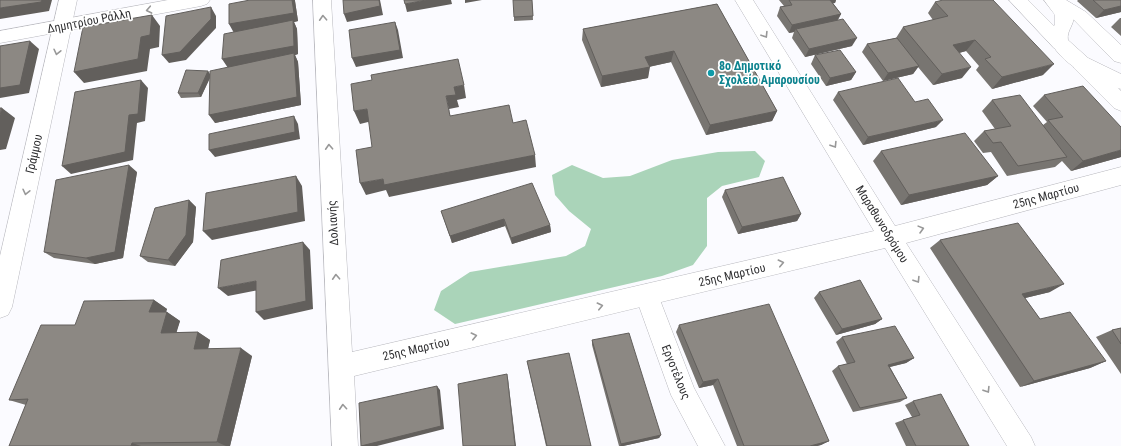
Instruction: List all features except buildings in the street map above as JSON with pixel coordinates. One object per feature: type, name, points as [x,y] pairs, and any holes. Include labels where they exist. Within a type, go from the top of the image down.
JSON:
[{"type":"street","name":"Γράμμου","points":[[0,307],[68,0]]},
{"type":"street","name":"Δημητρίου Ράλλη","points":[[0,37],[201,0]]},
{"type":"street","name":"Δολιανής","points":[[322,0],[345,446]]},
{"type":"street","name":"Μαραθωνοδρόμου","points":[[744,0],[890,238],[1022,446]]},
{"type":"street","points":[[1018,0],[1121,103]]},
{"type":"street","points":[[1054,1],[1064,14],[1064,24],[1058,37],[1060,43]]},
{"type":"street","points":[[1054,1],[1080,16],[1121,56]]},
{"type":"street","points":[[1081,64],[1121,82]]},
{"type":"street","name":"25ης Μαρτίου","points":[[340,367],[890,238],[1121,176]]},
{"type":"street","name":"Εργοτέλους","points":[[647,295],[684,395],[712,446]]},
{"type":"green space","points":[[755,151],[765,161],[759,177],[722,186],[707,198],[707,246],[693,265],[662,276],[455,324],[434,310],[441,291],[470,272],[566,256],[585,246],[591,229],[569,211],[555,195],[552,175],[572,165],[603,178],[630,176],[672,160],[718,152]]},
{"type":"place","name":"8ο Δημοτικό Σχολείο Αμαρουσίου","points":[[711,73]]}]
